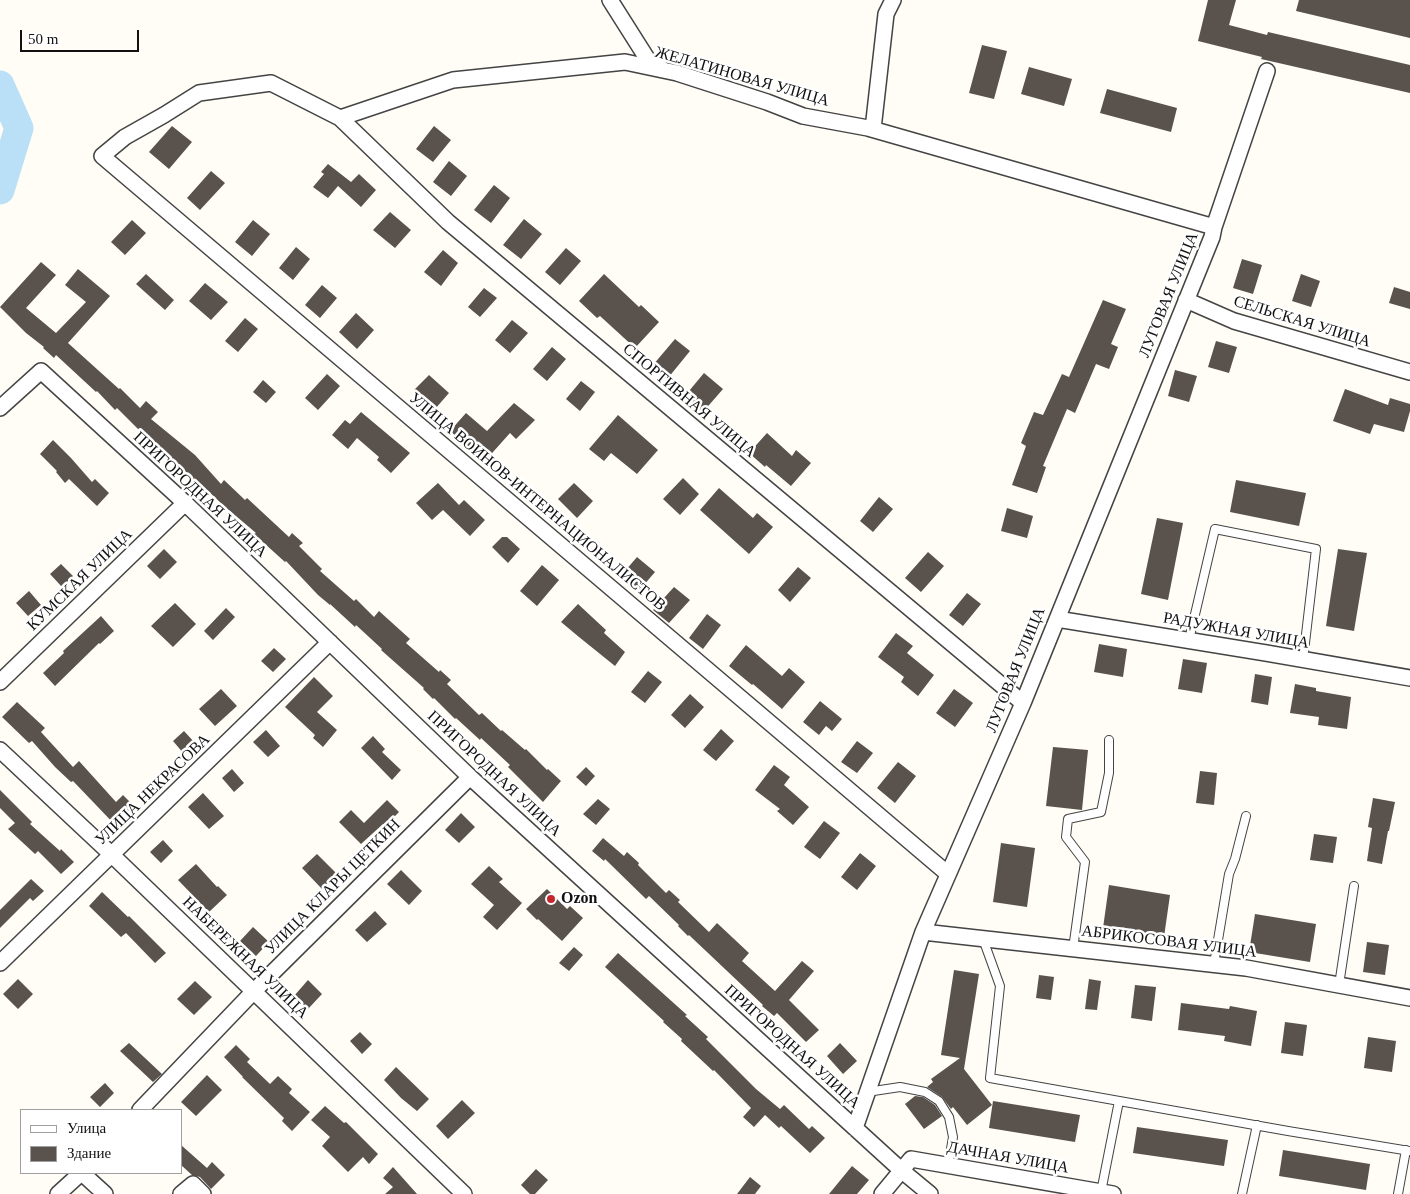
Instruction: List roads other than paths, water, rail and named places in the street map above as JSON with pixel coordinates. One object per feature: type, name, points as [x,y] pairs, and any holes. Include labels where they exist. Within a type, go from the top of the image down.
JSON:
[{"type":"street","points":[[610,0],[648,60],[664,70]]},
{"type":"street","points":[[873,129],[886,14],[893,0]]},
{"type":"street","name":"ЖЕЛАТИНОВАЯ УЛИЦА","points":[[340,118],[454,80],[626,62],[677,73],[758,99],[803,116],[873,129],[1214,227]]},
{"type":"street","name":"ЛУГОВАЯ УЛИЦА","points":[[855,1128],[923,932],[1057,619],[1212,237],[1267,71]]},
{"type":"street","name":"УЛИЦА ВОИНОВ-ИНТЕРНАЦИОНАЛИСТОВ","points":[[340,118],[271,83],[199,93],[125,137],[102,156],[948,874]]},
{"type":"street","name":"СПОРТИВНАЯ УЛИЦА","points":[[340,118],[448,222],[1022,703]]},
{"type":"street","name":"СЕЛЬСКАЯ УЛИЦА","points":[[1186,300],[1234,321],[1410,372]]},
{"type":"street","name":"ПРИГОРОДНАЯ УЛИЦА","points":[[0,408],[41,371],[185,503],[470,777],[901,1170],[930,1194]]},
{"type":"street","name":"КУМСКАЯ УЛИЦА","points":[[0,682],[185,503]]},
{"type":"street","name":"РАДУЖНАЯ УЛИЦА","points":[[1057,619],[1410,678]]},
{"type":"street","name":"УЛИЦА НЕКРАСОВА","points":[[0,963],[330,642]]},
{"type":"street","name":"НАБЕРЕЖНАЯ УЛИЦА","points":[[0,750],[111,854],[464,1194]]},
{"type":"street","name":"УЛИЦА КЛАРЫ ЦЕТКИН","points":[[141,1109],[254,991],[470,777]]},
{"type":"street","name":"АБРИКОСОВАЯ УЛИЦА","points":[[923,932],[1246,968],[1410,998]]},
{"type":"street","name":"ДАЧНАЯ УЛИЦА","points":[[901,1170],[911,1159],[1107,1193]]},
{"type":"street","points":[[882,1194],[901,1170]]},
{"type":"street","points":[[58,1194],[80,1174]]},
{"type":"street","points":[[82,1174],[105,1194]]},
{"type":"street","points":[[181,1194],[192,1184],[203,1194]]},
{"type":"lane","points":[[1189,640],[1215,529],[1316,549],[1303,660]]},
{"type":"lane","points":[[1073,949],[1085,862],[1066,837],[1068,819],[1101,812],[1109,773],[1110,740]]},
{"type":"lane","points":[[1214,964],[1229,874],[1236,859],[1246,816]]},
{"type":"lane","points":[[1339,985],[1354,886]]},
{"type":"lane","points":[[984,939],[1000,986],[990,1078],[1408,1150],[1398,1194]]},
{"type":"lane","points":[[867,1092],[900,1087],[926,1092],[939,1102],[949,1117],[953,1137],[948,1166]]},
{"type":"lane","points":[[1107,1193],[1119,1101]]},
{"type":"lane","points":[[1242,1194],[1257,1125]]},
{"type":"waterway","points":[[0,85],[19,128],[0,190]]},
{"type":"place","name":"Ozon","points":[[551,899]]}]
